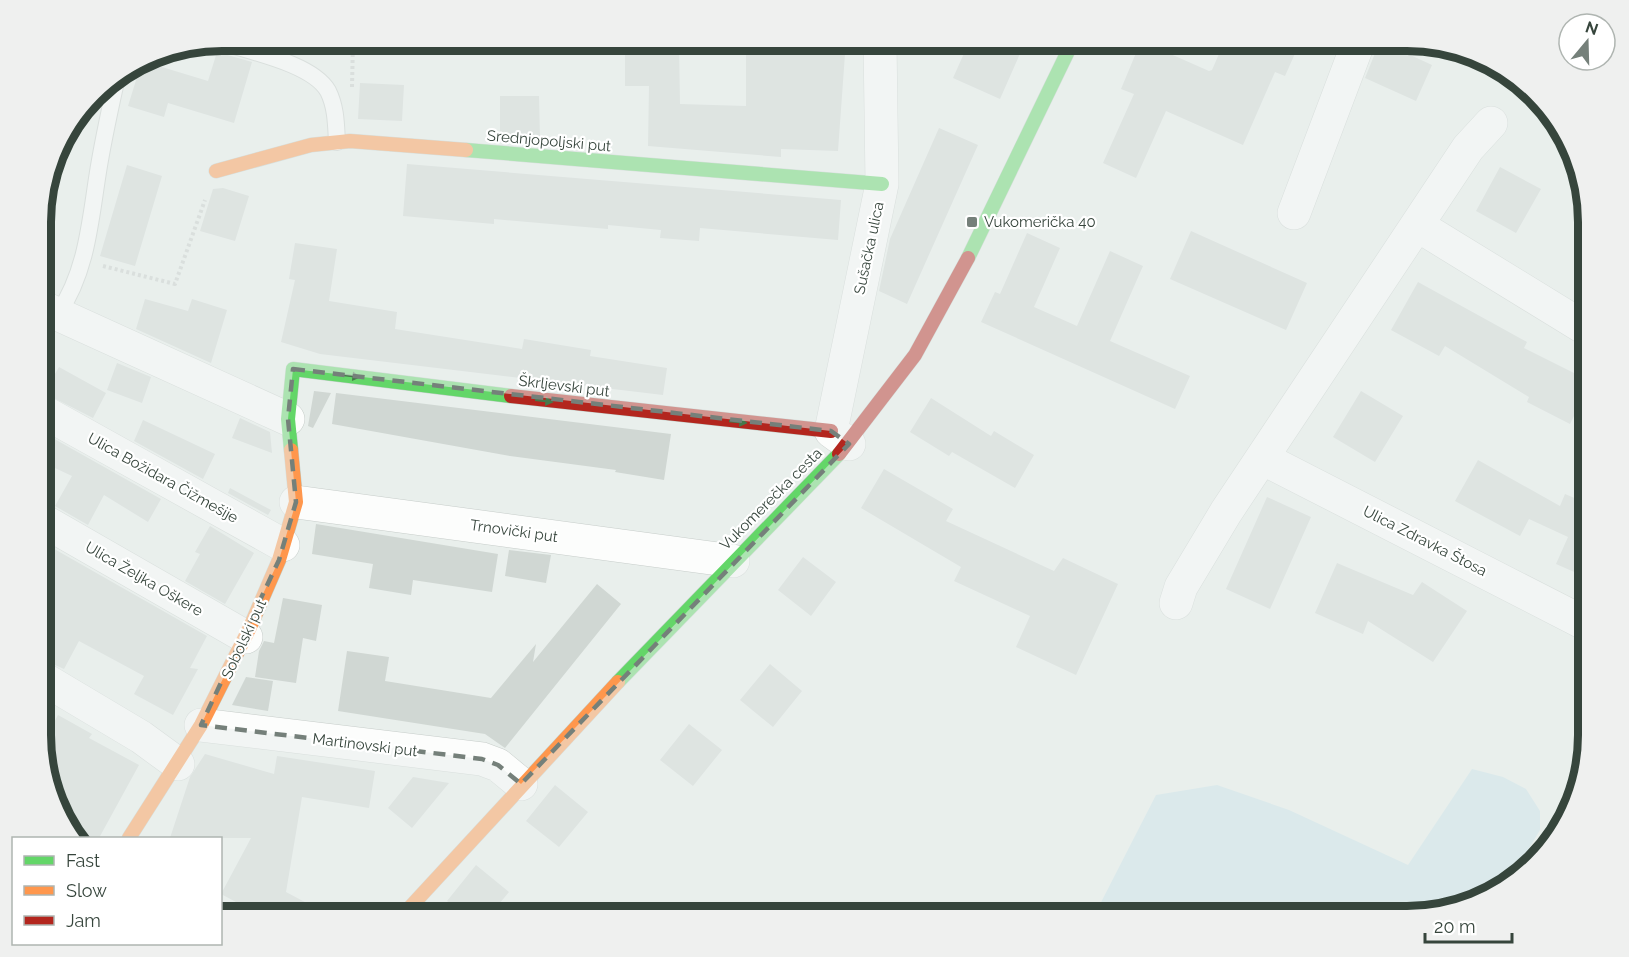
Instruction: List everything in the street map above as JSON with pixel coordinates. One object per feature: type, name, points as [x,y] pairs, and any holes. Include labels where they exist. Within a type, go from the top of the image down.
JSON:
[{"type":"street","name":"Sušačka ulica","points":[[840,438],[882,184],[885,51]]},
{"type":"street","name":"Vukomerečka cesta","points":[[411,906],[521,784],[733,561],[921,345],[955,285],[1068,51]]},
{"type":"street","points":[[1294,213],[1355,51]]},
{"type":"street","points":[[1176,603],[1181,587],[1262,458],[1468,148],[1491,123]]},
{"type":"street","name":"Srednjopoljski put","points":[[216,171],[311,145],[338,142],[882,184]]},
{"type":"street","points":[[1417,225],[1578,324]]},
{"type":"street","points":[[51,318],[288,419]]},
{"type":"street","name":"Škrljevski put","points":[[293,369],[840,438]]},
{"type":"street","name":"Sobolski put","points":[[130,837],[201,725],[246,637],[283,545],[296,502],[288,419],[293,369]]},
{"type":"street","name":"Ulica Božidara Čižmešije","points":[[51,416],[283,545]]},
{"type":"street","name":"Ulica Zdravka Štosa","points":[[1262,458],[1578,620]]},
{"type":"street","name":"Trnovički put","points":[[296,502],[733,561]]},
{"type":"street","name":"Ulica Željka Oškere","points":[[51,525],[246,637]]},
{"type":"street","points":[[51,683],[141,737],[178,764]]},
{"type":"street","name":"Martinovski put","points":[[201,725],[482,759],[498,765],[521,784]]},
{"type":"lane","points":[[248,51],[301,69],[314,76],[327,90],[335,111],[338,142]]},
{"type":"lane","points":[[51,314],[72,294],[84,262],[103,140],[114,89]]},
{"type":"path","points":[[84,262],[175,284],[216,171]]},
{"type":"highlighted area","points":[[293,369],[831,431],[849,444],[521,784],[498,765],[482,759],[201,725],[279,560],[296,502],[288,419]]},
{"type":"shaded area","points":[[1472,769],[1503,777],[1526,789],[1540,811],[1540,830],[1519,865],[1483,888],[1440,903],[1418,906],[1099,906],[1156,795],[1217,785],[1289,810],[1408,865]]},
{"type":"building","points":[[625,51],[679,51],[680,104],[746,106],[746,52],[808,51],[845,54],[838,151],[781,149],[781,157],[648,146],[649,86],[625,86]]},
{"type":"building","points":[[965,51],[1021,51],[1000,99],[953,78]]},
{"type":"building","points":[[1137,51],[1164,51],[1209,71],[1212,70],[1220,51],[1296,51],[1285,76],[1275,72],[1243,145],[1166,111],[1136,178],[1103,163],[1134,94],[1121,89]]},
{"type":"building","points":[[1376,51],[1402,51],[1432,65],[1416,101],[1365,78]]},
{"type":"building","points":[[217,52],[252,62],[234,123],[168,103],[164,117],[128,106],[138,73],[155,65],[208,81]]},
{"type":"building","points":[[360,83],[404,85],[402,121],[358,119]]},
{"type":"building","points":[[500,96],[539,96],[540,138],[500,134]]},
{"type":"building","points":[[939,128],[978,145],[907,304],[879,291],[890,239]]},
{"type":"building","points":[[407,164],[841,200],[838,240],[700,228],[699,241],[660,238],[661,230],[608,225],[608,229],[494,219],[494,224],[403,216]]},
{"type":"building","points":[[127,165],[162,176],[135,266],[100,256]]},
{"type":"building","points":[[1500,167],[1541,189],[1516,233],[1476,211]]},
{"type":"building","points":[[223,188],[249,196],[235,241],[200,231],[213,189]]},
{"type":"building","points":[[1191,231],[1307,283],[1286,330],[1170,279]]},
{"type":"building","points":[[1027,233],[1060,248],[1034,307],[1077,326],[1110,251],[1143,266],[1110,341],[1190,376],[1175,409],[981,322],[995,292],[1000,294]]},
{"type":"building","points":[[295,243],[337,249],[329,301],[397,312],[395,329],[522,349],[524,339],[591,350],[590,356],[667,368],[663,395],[320,354],[281,342],[295,280],[289,279]]},
{"type":"building","points":[[1418,282],[1527,342],[1524,348],[1578,375],[1578,408],[1570,424],[1527,402],[1529,397],[1445,346],[1439,356],[1391,330]]},
{"type":"building","points":[[145,299],[188,311],[192,299],[227,310],[211,363],[136,329]]},
{"type":"building","points":[[117,363],[151,377],[142,403],[107,390]]},
{"type":"building","points":[[59,367],[106,393],[93,418],[51,397],[51,381]]},
{"type":"building","points":[[314,391],[331,393],[313,428],[308,426]]},
{"type":"building","points":[[1361,391],[1403,416],[1375,462],[1333,437]]},
{"type":"building","points":[[336,393],[671,434],[664,480],[615,472],[616,470],[510,456],[332,424]]},
{"type":"building","points":[[931,398],[991,436],[994,431],[1034,455],[1015,488],[952,452],[949,456],[910,432]]},
{"type":"building","points":[[240,418],[270,432],[272,453],[232,438]]},
{"type":"building","points":[[143,420],[215,454],[203,479],[134,441]]},
{"type":"building","points":[[51,437],[161,499],[148,522],[104,495],[88,525],[55,506],[72,476],[51,466]]},
{"type":"building","points":[[1478,460],[1560,506],[1565,494],[1578,499],[1578,574],[1556,564],[1568,537],[1529,519],[1520,536],[1455,501]]},
{"type":"building","points":[[884,469],[953,509],[946,521],[1054,571],[1063,558],[1118,584],[1076,675],[1016,647],[1030,616],[954,581],[961,567],[861,508]]},
{"type":"building","points":[[230,488],[271,510],[268,515],[228,493]]},
{"type":"building","points":[[1267,497],[1311,517],[1270,609],[1226,589]]},
{"type":"building","points":[[316,524],[498,554],[492,592],[413,580],[411,595],[369,588],[373,564],[312,554]]},
{"type":"building","points":[[210,526],[254,553],[225,604],[185,581],[200,554],[195,552]]},
{"type":"building","points":[[51,547],[207,636],[190,668],[198,669],[173,715],[134,694],[144,676],[79,641],[64,669],[51,663]]},
{"type":"building","points":[[509,550],[551,555],[546,583],[505,576]]},
{"type":"building","points":[[803,557],[836,582],[811,616],[778,590]]},
{"type":"building","points":[[1337,563],[1413,595],[1422,582],[1467,611],[1433,662],[1368,621],[1363,634],[1315,613]]},
{"type":"building","points":[[597,584],[621,604],[505,748],[485,734],[338,711],[347,651],[389,657],[385,681],[491,698],[536,644],[533,662]]},
{"type":"building","points":[[283,598],[322,605],[316,641],[303,638],[296,683],[255,677],[259,651],[264,641],[274,643]]},
{"type":"building","points":[[770,664],[802,691],[773,727],[740,700]]},
{"type":"building","points":[[246,677],[273,681],[268,711],[232,705]]},
{"type":"building","points":[[58,715],[92,734],[89,738],[139,765],[100,837],[85,837],[64,800],[52,757],[51,728]]},
{"type":"building","points":[[689,724],[722,750],[693,786],[660,760]]},
{"type":"building","points":[[205,754],[274,774],[277,756],[375,771],[369,808],[302,797],[286,892],[312,906],[243,906],[222,895],[251,838],[170,837],[190,777]]},
{"type":"building","points":[[413,777],[449,783],[412,828],[388,808]]},
{"type":"building","points":[[555,785],[588,812],[559,847],[526,821]]},
{"type":"building","points":[[476,865],[509,892],[497,906],[453,906],[447,901]]},
{"type":"traffic: fast","points":[[968,258],[1068,51]]},
{"type":"traffic: fast","points":[[466,150],[882,184]]},
{"type":"traffic: fast","points":[[291,450],[288,419],[293,369],[511,396]]},
{"type":"traffic: fast","points":[[618,682],[839,454]]},
{"type":"traffic: slow","points":[[216,171],[311,145],[350,141],[466,150]]},
{"type":"traffic: slow","points":[[130,837],[201,725],[250,627],[279,560],[296,502],[291,450]]},
{"type":"traffic: slow","points":[[411,906],[618,682]]},
{"type":"traffic: jam","points":[[839,454],[915,355],[968,258]]},
{"type":"traffic: jam","points":[[511,396],[831,431]]},
{"type":"place","name":"Vukomerička 40","points":[[972,222]]}]
